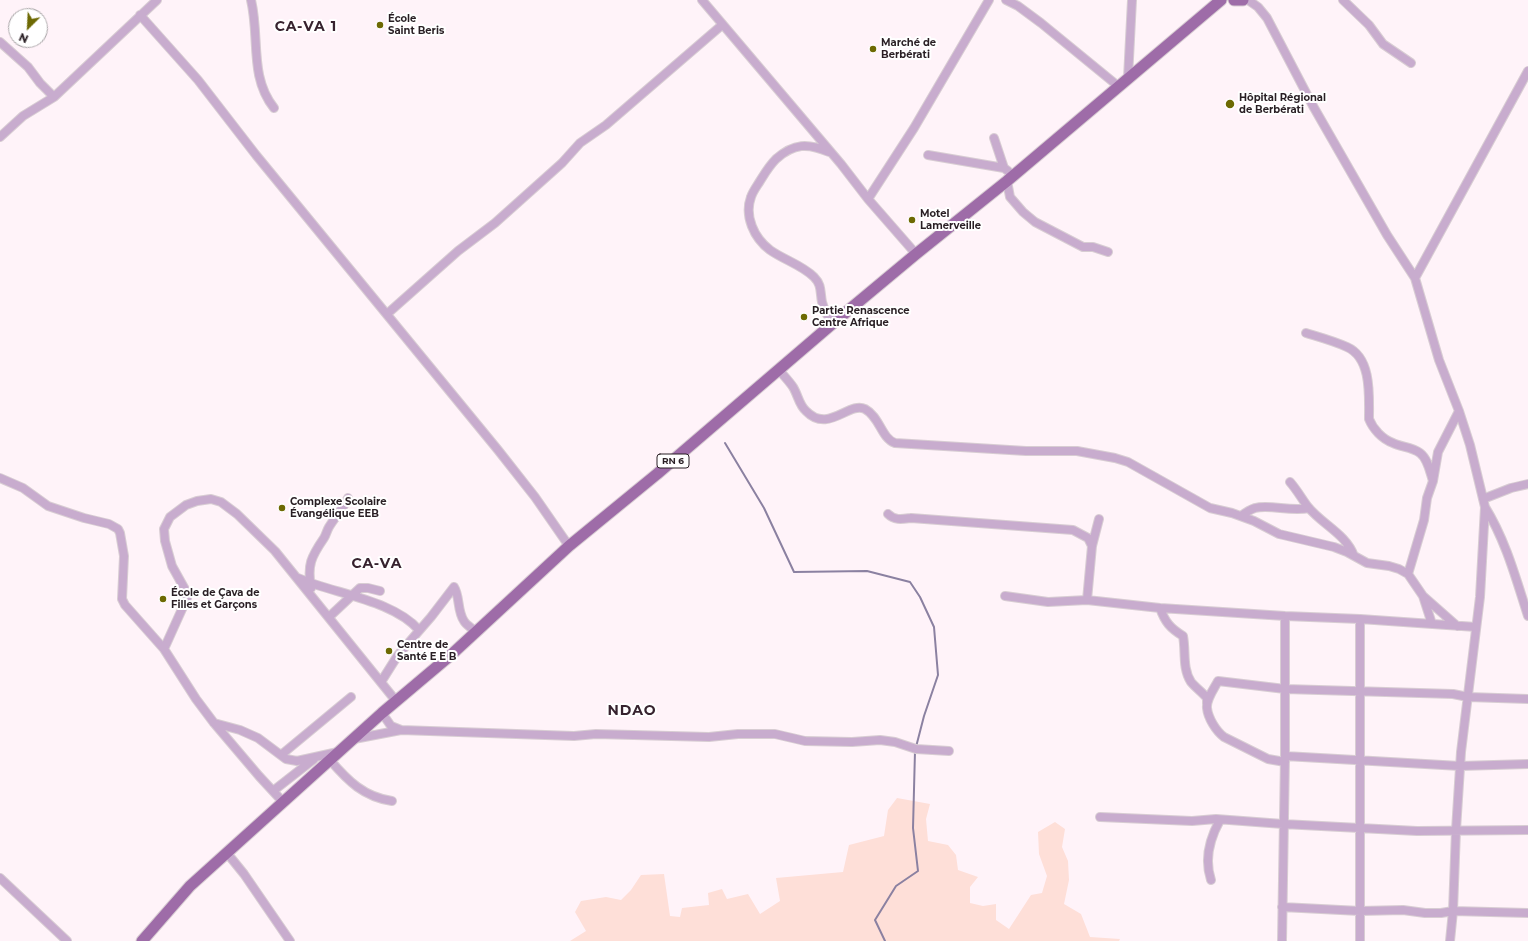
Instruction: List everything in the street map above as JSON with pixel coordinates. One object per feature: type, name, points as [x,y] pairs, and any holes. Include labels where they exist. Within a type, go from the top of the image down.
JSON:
[{"type":"main road","name":"RN 6","points":[[142,941],[190,886],[382,713],[476,632],[569,546],[657,474],[832,324],[1009,179],[1221,0]]},
{"type":"main road","points":[[1234,0],[1243,0]]},
{"type":"street","points":[[0,137],[23,116],[54,97],[157,0]]},
{"type":"street","points":[[251,0],[254,11],[256,56],[261,87],[267,99],[274,108]]},
{"type":"street","points":[[702,0],[868,199],[916,254]]},
{"type":"street","points":[[868,199],[914,128],[989,0]]},
{"type":"street","points":[[1006,0],[1018,6],[1041,23],[1118,86]]},
{"type":"street","points":[[1128,78],[1132,0]]},
{"type":"street","points":[[1248,0],[1258,7],[1267,18],[1313,106],[1387,235],[1415,278],[1439,360],[1459,411],[1470,445],[1484,503],[1506,548],[1528,616]]},
{"type":"street","points":[[1344,0],[1369,25],[1383,44],[1412,63]]},
{"type":"street","points":[[140,15],[198,80],[256,156],[535,496],[569,546]]},
{"type":"street","points":[[386,314],[458,251],[495,223],[562,163],[580,143],[606,125],[722,25]]},
{"type":"street","points":[[0,42],[28,67],[40,83],[54,97]]},
{"type":"street","points":[[1415,278],[1528,71]]},
{"type":"street","points":[[994,138],[1009,179],[1010,197],[1023,212],[1035,222],[1083,247],[1093,247],[1108,252]]},
{"type":"street","points":[[831,153],[816,147],[800,145],[789,149],[770,165],[751,196],[748,211],[756,235],[769,249],[805,269],[819,283],[825,312],[832,324]]},
{"type":"street","points":[[928,155],[1004,168]]},
{"type":"street","points":[[1306,333],[1348,347],[1359,357],[1368,379],[1369,419],[1371,424],[1382,437],[1392,443],[1420,453],[1426,460],[1433,481]]},
{"type":"street","points":[[779,370],[793,388],[805,411],[811,416],[818,419],[828,419],[857,408],[861,408],[873,415],[888,439],[895,444],[1018,450],[1077,451],[1115,458],[1139,468],[1203,505],[1241,516],[1279,534],[1334,547],[1348,552],[1367,564],[1389,566],[1408,574],[1423,596],[1457,626]]},
{"type":"street","points":[[1408,574],[1424,520],[1427,498],[1433,481],[1438,452],[1459,411]]},
{"type":"street","points":[[0,478],[23,488],[48,506],[84,518],[110,524],[118,529],[124,556],[122,599],[132,614],[164,650],[214,724],[283,802]]},
{"type":"street","points":[[1290,482],[1309,508],[1344,538],[1351,547],[1354,556]]},
{"type":"street","points":[[1484,503],[1511,488],[1528,484]]},
{"type":"street","points":[[313,599],[310,583],[310,565],[315,550],[324,537],[329,526],[344,507],[348,498]]},
{"type":"street","points":[[164,650],[187,598],[186,593],[172,566],[165,541],[164,529],[170,517],[186,505],[197,501],[211,499],[221,502],[237,514],[275,551],[396,702]]},
{"type":"street","points":[[1450,941],[1453,910],[1460,766],[1480,597],[1484,503]]},
{"type":"street","points":[[1241,516],[1249,510],[1257,507],[1292,510],[1309,508]]},
{"type":"street","points":[[888,514],[892,518],[898,520],[911,518],[1073,530],[1088,538],[1092,546]]},
{"type":"street","points":[[1087,600],[1092,546],[1099,519]]},
{"type":"street","points":[[296,577],[310,583],[351,595],[402,615],[412,622],[419,630]]},
{"type":"street","points":[[381,682],[398,655],[454,587],[464,621],[476,632]]},
{"type":"street","points":[[329,617],[360,588],[380,591]]},
{"type":"street","points":[[1005,596],[1048,602],[1087,600],[1160,608],[1476,627]]},
{"type":"street","points":[[1423,596],[1432,624]]},
{"type":"street","points":[[1160,608],[1165,620],[1175,631],[1183,636],[1187,674],[1192,683],[1206,698],[1206,707],[1209,716],[1218,733],[1268,759],[1360,760],[1460,766],[1528,764]]},
{"type":"street","points":[[1282,941],[1285,759],[1285,616]]},
{"type":"street","points":[[1360,619],[1360,941]]},
{"type":"street","points":[[1206,707],[1210,695],[1218,681],[1285,690],[1453,694],[1468,697],[1528,699]]},
{"type":"street","points":[[281,755],[351,697]]},
{"type":"street","points":[[382,713],[390,726],[401,730]]},
{"type":"street","points":[[214,724],[240,730],[258,738],[286,759],[296,761],[340,751]]},
{"type":"street","points":[[353,740],[401,730],[574,736],[596,734],[709,737],[738,734],[775,734],[805,741],[852,742],[880,740],[895,742],[916,749],[949,751]]},
{"type":"street","points":[[273,791],[316,757]]},
{"type":"street","points":[[330,760],[345,777],[358,788],[376,798],[392,801]]},
{"type":"street","points":[[1100,817],[1192,821],[1220,820],[1417,831],[1528,830]]},
{"type":"street","points":[[1211,880],[1208,872],[1209,848],[1213,833],[1220,820]]},
{"type":"street","points":[[227,853],[244,874],[290,941]]},
{"type":"street","points":[[0,878],[67,941]]},
{"type":"street","points":[[1282,907],[1360,911],[1403,910],[1425,913],[1441,913],[1453,910],[1528,913]]},
{"type":"shaded area","points":[[897,798],[930,804],[926,819],[928,841],[948,845],[956,855],[958,870],[978,877],[970,887],[970,903],[983,906],[996,904],[996,920],[1009,929],[1031,895],[1042,893],[1047,876],[1039,854],[1038,832],[1055,822],[1065,829],[1062,847],[1068,861],[1069,880],[1064,904],[1081,914],[1090,937],[1120,939],[1119,941],[570,941],[586,931],[575,912],[581,901],[606,897],[621,900],[631,890],[641,875],[664,874],[670,916],[680,917],[682,908],[709,905],[708,893],[722,889],[727,899],[748,894],[760,914],[780,901],[776,878],[843,872],[849,845],[884,836],[888,810]]},
{"type":"waterway","points":[[725,443],[764,508],[794,572],[867,571],[910,582],[920,597],[934,627],[938,675],[924,716],[916,747]]},
{"type":"waterway","points":[[885,941],[875,920],[896,886],[918,871],[913,828],[915,751]]},
{"type":"place","name":"École Saint Beris","points":[[380,25]]},
{"type":"place","name":"Marché de Berbérati","points":[[873,49]]},
{"type":"place","name":"Hôpital Régional de Berbérati","points":[[1230,104]]},
{"type":"place","name":"Motel Lamerveille","points":[[912,220]]},
{"type":"place","name":"Partie Renascence Centre Afrique","points":[[804,317]]},
{"type":"place","name":"Complexe Scolaire Évangélique EEB","points":[[282,508]]},
{"type":"place","name":"École de Çava de Filles et Garçons","points":[[163,599]]},
{"type":"place","name":"Centre de Santé E E B","points":[[389,651]]},
{"type":"district","name":"CA-VA 1","points":[[306,27]]},
{"type":"district","name":"CA-VA","points":[[377,564]]},
{"type":"district","name":"NDAO","points":[[632,711]]}]
